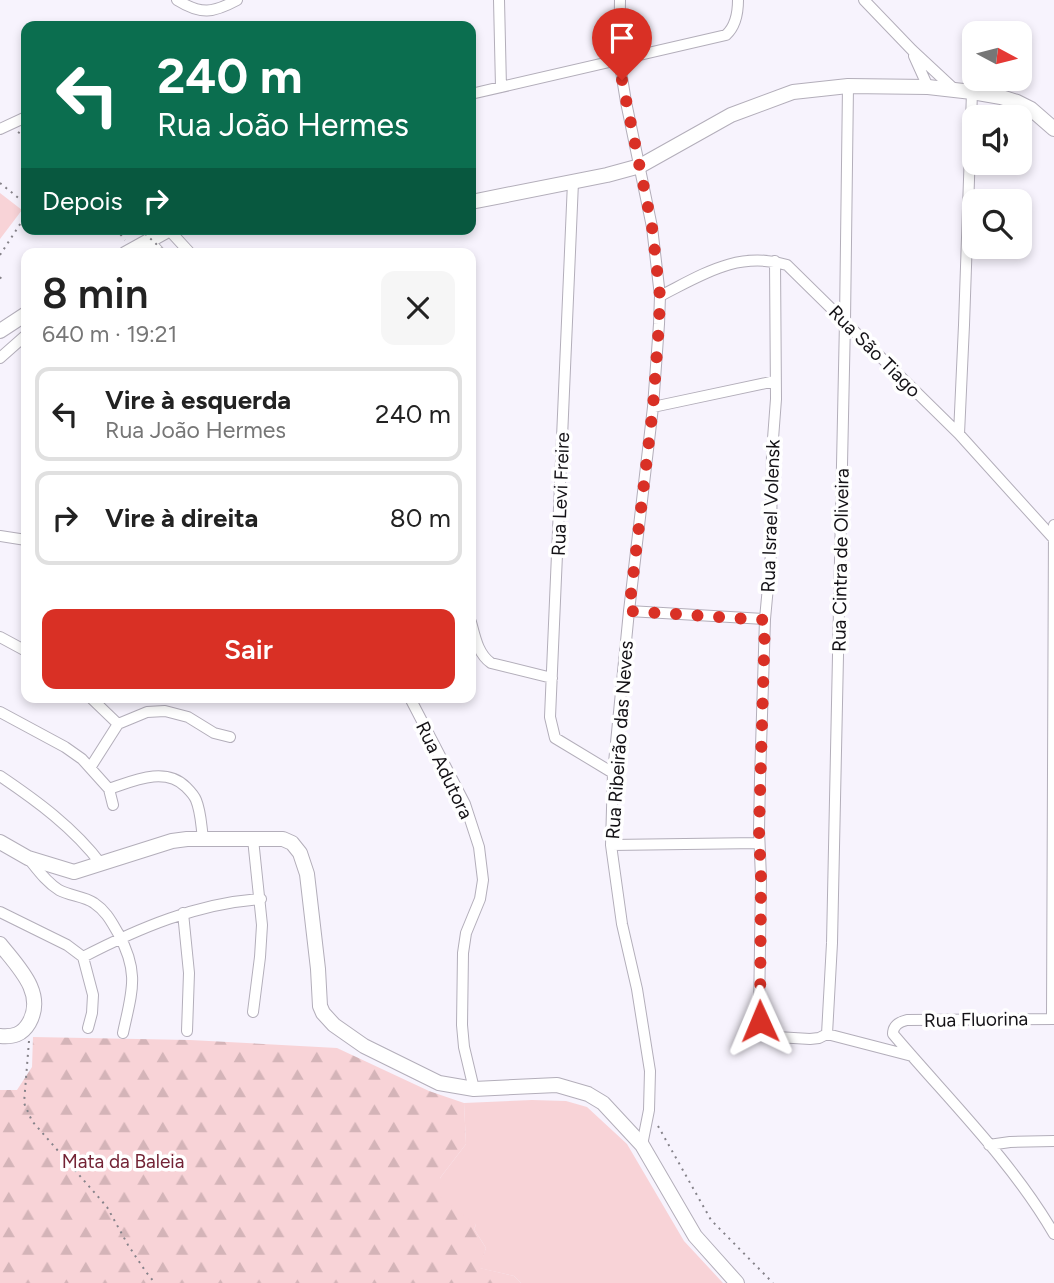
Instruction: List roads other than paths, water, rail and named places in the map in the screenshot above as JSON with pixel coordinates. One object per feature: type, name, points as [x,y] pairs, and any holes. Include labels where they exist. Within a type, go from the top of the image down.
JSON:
[{"type":"street","points":[[177,0],[194,10],[205,11],[221,9],[237,0]]},
{"type":"street","points":[[499,0],[501,86]]},
{"type":"street","name":"Rua Ribeirão das Neves","points":[[620,0],[619,59],[652,227],[660,296],[653,407],[612,773],[611,845],[622,924],[637,989],[650,1071],[649,1110],[642,1145]]},
{"type":"street","points":[[476,93],[726,34],[735,22],[738,0]]},
{"type":"street","points":[[864,0],[955,90]]},
{"type":"street","points":[[912,50],[928,87]]},
{"type":"street","points":[[476,201],[640,166],[709,126],[755,105],[793,92],[848,86],[928,87],[972,92],[1017,102],[1031,109],[1054,129]]},
{"type":"street","name":"Rua Cintra de Oliveira","points":[[827,1034],[832,943],[848,86]]},
{"type":"street","points":[[959,434],[972,92]]},
{"type":"street","points":[[0,129],[21,119]]},
{"type":"street","name":"Rua Levi Freire","points":[[573,182],[550,717],[555,738],[612,773]]},
{"type":"street","points":[[133,248],[145,235]]},
{"type":"street","points":[[660,296],[714,269],[755,260],[775,261]]},
{"type":"street","name":"Rua São Tiago","points":[[775,261],[794,270],[959,434],[1054,539]]},
{"type":"street","name":"Rua Israel Volensk","points":[[775,261],[771,554],[765,620],[759,843],[760,1021],[766,1033],[777,1037],[810,1040],[827,1034]]},
{"type":"street","points":[[0,331],[21,317]]},
{"type":"street","points":[[0,358],[21,339]]},
{"type":"street","points":[[653,407],[775,381]]},
{"type":"street","points":[[1053,1019],[1054,525]]},
{"type":"street","points":[[0,536],[21,539]]},
{"type":"street","points":[[629,611],[765,620]]},
{"type":"street","points":[[0,637],[21,648]]},
{"type":"street","points":[[476,638],[485,659],[491,663],[552,678]]},
{"type":"street","points":[[96,703],[118,724]]},
{"type":"street","name":"Rua Adutora","points":[[413,703],[465,804],[479,847],[483,880],[480,899],[467,933],[463,953],[462,1025],[474,1089]]},
{"type":"street","points":[[90,768],[118,724],[147,712],[165,711],[188,717],[214,733],[230,737]]},
{"type":"street","points":[[0,712],[75,753],[108,789],[113,805]]},
{"type":"street","points":[[0,776],[78,837],[101,864]]},
{"type":"street","points":[[108,789],[143,778],[163,776],[181,782],[195,797],[200,809],[203,838]]},
{"type":"street","points":[[0,842],[28,858],[74,872],[172,841],[203,838],[283,839],[292,843],[300,853],[307,874],[320,1006],[334,1025],[364,1046],[439,1083],[474,1089],[557,1085],[581,1091],[603,1103],[642,1145],[695,1236],[737,1283]]},
{"type":"street","points":[[253,839],[262,925],[253,1012]]},
{"type":"street","points":[[611,845],[759,843]]},
{"type":"street","points":[[28,858],[44,878],[59,890],[93,902],[106,913],[120,938],[132,965],[132,988],[123,1033]]},
{"type":"street","points":[[83,957],[120,938],[183,913],[234,901],[261,899]]},
{"type":"street","points":[[0,912],[66,945],[83,957],[93,995],[88,1028]]},
{"type":"street","points":[[183,913],[189,973],[187,1031]]},
{"type":"street","points":[[0,944],[28,981],[35,1003],[34,1014],[19,1035],[0,1036]]},
{"type":"street","name":"Rua Fluorina","points":[[912,1056],[893,1034],[895,1026],[907,1020],[1053,1019]]},
{"type":"street","points":[[827,1034],[912,1056],[1033,1199],[1054,1234]]},
{"type":"street","points":[[989,1145],[1054,1141]]},
{"type":"park label","name":"Mata da Baleia","points":[[123,1161]]}]
